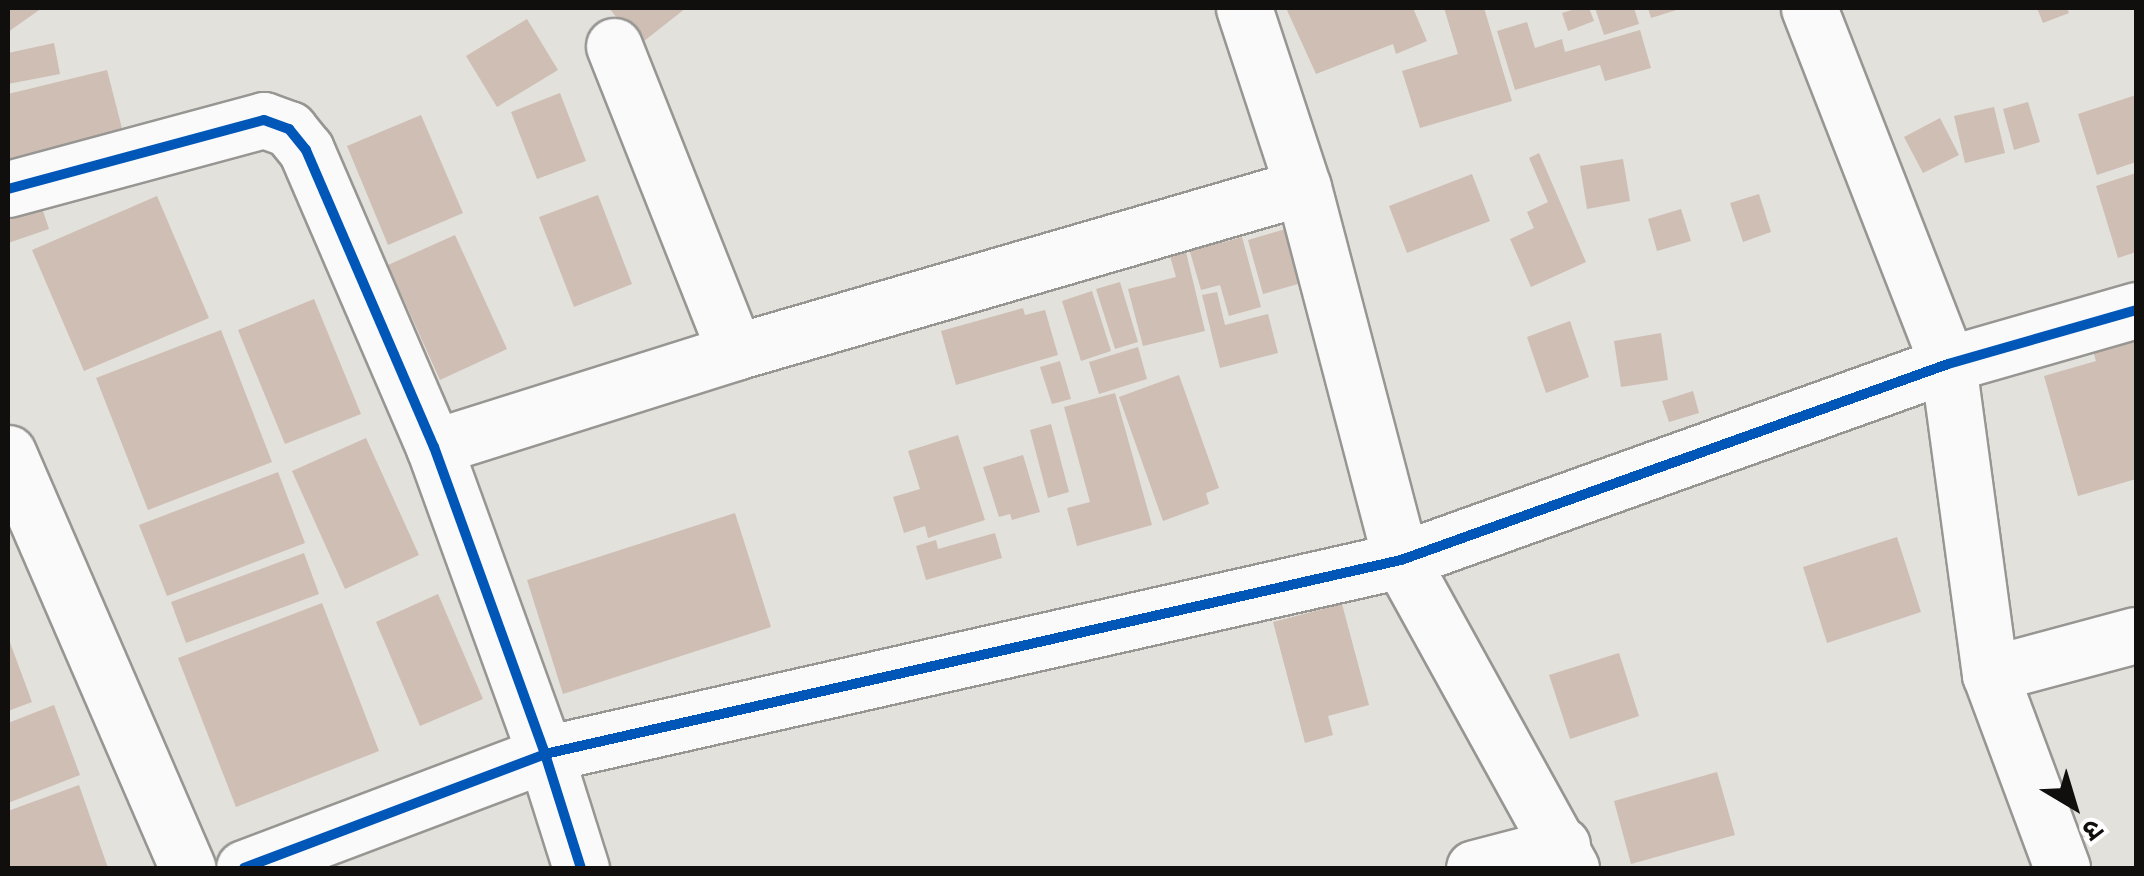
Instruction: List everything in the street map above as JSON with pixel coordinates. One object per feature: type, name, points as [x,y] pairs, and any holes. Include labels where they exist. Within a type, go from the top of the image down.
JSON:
[{"type":"street","points":[[1244,8],[1303,187],[1401,560],[1567,857],[1474,868]]},
{"type":"street","points":[[1810,8],[1948,364],[1990,674],[2062,868]]},
{"type":"street","points":[[614,46],[735,352]]},
{"type":"street","points":[[8,189],[264,120],[288,129],[306,150],[434,446],[545,754],[581,868]]},
{"type":"street","points":[[434,446],[735,352],[1303,187]]},
{"type":"street","points":[[244,868],[545,754],[1401,560],[1948,364],[2136,310]]},
{"type":"street","points":[[8,453],[188,868]]},
{"type":"street","points":[[1990,674],[2136,635]]},
{"type":"building","points":[[8,8],[42,8],[8,32]]},
{"type":"building","points":[[609,8],[686,8],[639,45]]},
{"type":"building","points":[[1286,8],[1413,8],[1427,41],[1396,54],[1393,44],[1316,74]]},
{"type":"building","points":[[1444,8],[1484,8],[1512,101],[1420,128],[1402,71],[1458,54]]},
{"type":"building","points":[[1589,8],[1594,21],[1568,31],[1562,13]]},
{"type":"building","points":[[1595,8],[1634,8],[1639,24],[1604,35]]},
{"type":"building","points":[[1648,8],[1683,8],[1651,18]]},
{"type":"building","points":[[2037,8],[2067,8],[2069,13],[2043,23]]},
{"type":"building","points":[[527,19],[558,70],[497,107],[466,56]]},
{"type":"building","points":[[1527,22],[1535,48],[1562,39],[1565,52],[1640,30],[1651,68],[1605,81],[1600,65],[1515,90],[1497,31]]},
{"type":"building","points":[[54,43],[60,74],[8,84],[8,53]]},
{"type":"building","points":[[107,70],[127,148],[8,178],[8,94]]},
{"type":"building","points":[[560,93],[586,161],[537,179],[511,112]]},
{"type":"building","points":[[2136,95],[2136,162],[2097,175],[2078,114]]},
{"type":"building","points":[[2028,102],[2040,142],[2014,150],[2003,109]]},
{"type":"building","points":[[1994,107],[2005,153],[1965,163],[1954,116]]},
{"type":"building","points":[[421,115],[463,213],[388,245],[347,146]]},
{"type":"building","points":[[1940,118],[1959,155],[1923,173],[1904,137]]},
{"type":"building","points":[[1539,153],[1586,262],[1531,287],[1510,239],[1534,228],[1527,212],[1548,202],[1529,158]]},
{"type":"building","points":[[1623,159],[1630,201],[1587,209],[1580,166]]},
{"type":"building","points":[[2136,173],[2136,252],[2118,258],[2096,186]]},
{"type":"building","points":[[1472,174],[1490,221],[1407,253],[1389,206]]},
{"type":"building","points":[[36,190],[49,229],[8,243],[8,199]]},
{"type":"building","points":[[1759,194],[1771,232],[1743,242],[1730,203]]},
{"type":"building","points":[[598,195],[632,284],[574,307],[539,217]]},
{"type":"building","points":[[157,196],[209,318],[84,371],[32,250]]},
{"type":"building","points":[[1681,209],[1691,241],[1657,251],[1648,219]]},
{"type":"building","points":[[1215,222],[1221,243],[1242,237],[1261,307],[1229,316],[1220,285],[1201,290],[1184,231]]},
{"type":"building","points":[[1296,226],[1312,280],[1263,294],[1248,240]]},
{"type":"building","points":[[455,235],[507,349],[440,380],[388,265]]},
{"type":"building","points":[[1186,252],[1205,331],[1143,346],[1128,289],[1176,277],[1170,256]]},
{"type":"building","points":[[1120,282],[1138,342],[1115,349],[1096,289]]},
{"type":"building","points":[[1092,291],[1111,351],[1081,361],[1062,301]]},
{"type":"building","points":[[1217,292],[1225,325],[1268,314],[1278,353],[1220,368],[1202,295]]},
{"type":"building","points":[[314,299],[361,414],[285,444],[238,330]]},
{"type":"building","points":[[1023,308],[1025,315],[1045,310],[1058,355],[956,385],[941,331]]},
{"type":"building","points":[[1570,321],[1589,377],[1546,393],[1527,337]]},
{"type":"building","points":[[221,330],[272,462],[148,510],[96,378]]},
{"type":"building","points":[[1661,333],[1668,380],[1621,387],[1614,341]]},
{"type":"building","points":[[2136,335],[2136,479],[2078,496],[2044,376],[2096,361],[2092,348]]},
{"type":"building","points":[[1138,347],[1147,379],[1099,394],[1089,362]]},
{"type":"building","points":[[1060,361],[1071,399],[1052,404],[1040,367]]},
{"type":"building","points":[[1179,375],[1219,488],[1206,493],[1209,504],[1163,521],[1119,397]]},
{"type":"building","points":[[1693,391],[1699,413],[1669,422],[1662,401]]},
{"type":"building","points":[[1115,393],[1152,525],[1077,546],[1067,508],[1090,502],[1064,407]]},
{"type":"building","points":[[1051,424],[1069,492],[1048,498],[1030,430]]},
{"type":"building","points":[[958,435],[985,520],[928,538],[925,526],[904,533],[893,497],[920,489],[908,451]]},
{"type":"building","points":[[366,438],[419,555],[345,589],[292,471]]},
{"type":"building","points":[[1023,455],[1040,512],[1012,520],[1010,514],[999,517],[983,467]]},
{"type":"building","points":[[278,472],[305,543],[167,596],[139,525]]},
{"type":"building","points":[[735,513],[771,627],[563,694],[527,580]]},
{"type":"building","points":[[995,533],[1002,558],[926,580],[916,546],[936,540],[938,549]]},
{"type":"building","points":[[1897,537],[1921,612],[1827,643],[1803,567]]},
{"type":"building","points":[[304,553],[319,594],[186,643],[171,602]]},
{"type":"building","points":[[438,594],[483,699],[420,726],[376,622]]},
{"type":"building","points":[[322,603],[379,751],[236,807],[178,658]]},
{"type":"building","points":[[1342,604],[1369,705],[1328,716],[1333,735],[1305,743],[1273,622]]},
{"type":"building","points":[[8,637],[32,702],[8,711]]},
{"type":"building","points":[[1619,653],[1639,716],[1570,739],[1549,675]]},
{"type":"building","points":[[54,705],[80,775],[8,803],[8,723]]},
{"type":"building","points":[[1717,772],[1735,835],[1631,864],[1614,801]]},
{"type":"building","points":[[79,785],[108,868],[8,868],[8,811]]},
{"type":"cycle path","points":[[8,189],[264,120],[289,129],[306,150],[434,447],[545,754],[581,868]]},
{"type":"cycle path","points":[[244,868],[545,754],[1401,560],[1948,364],[2136,310]]}]
